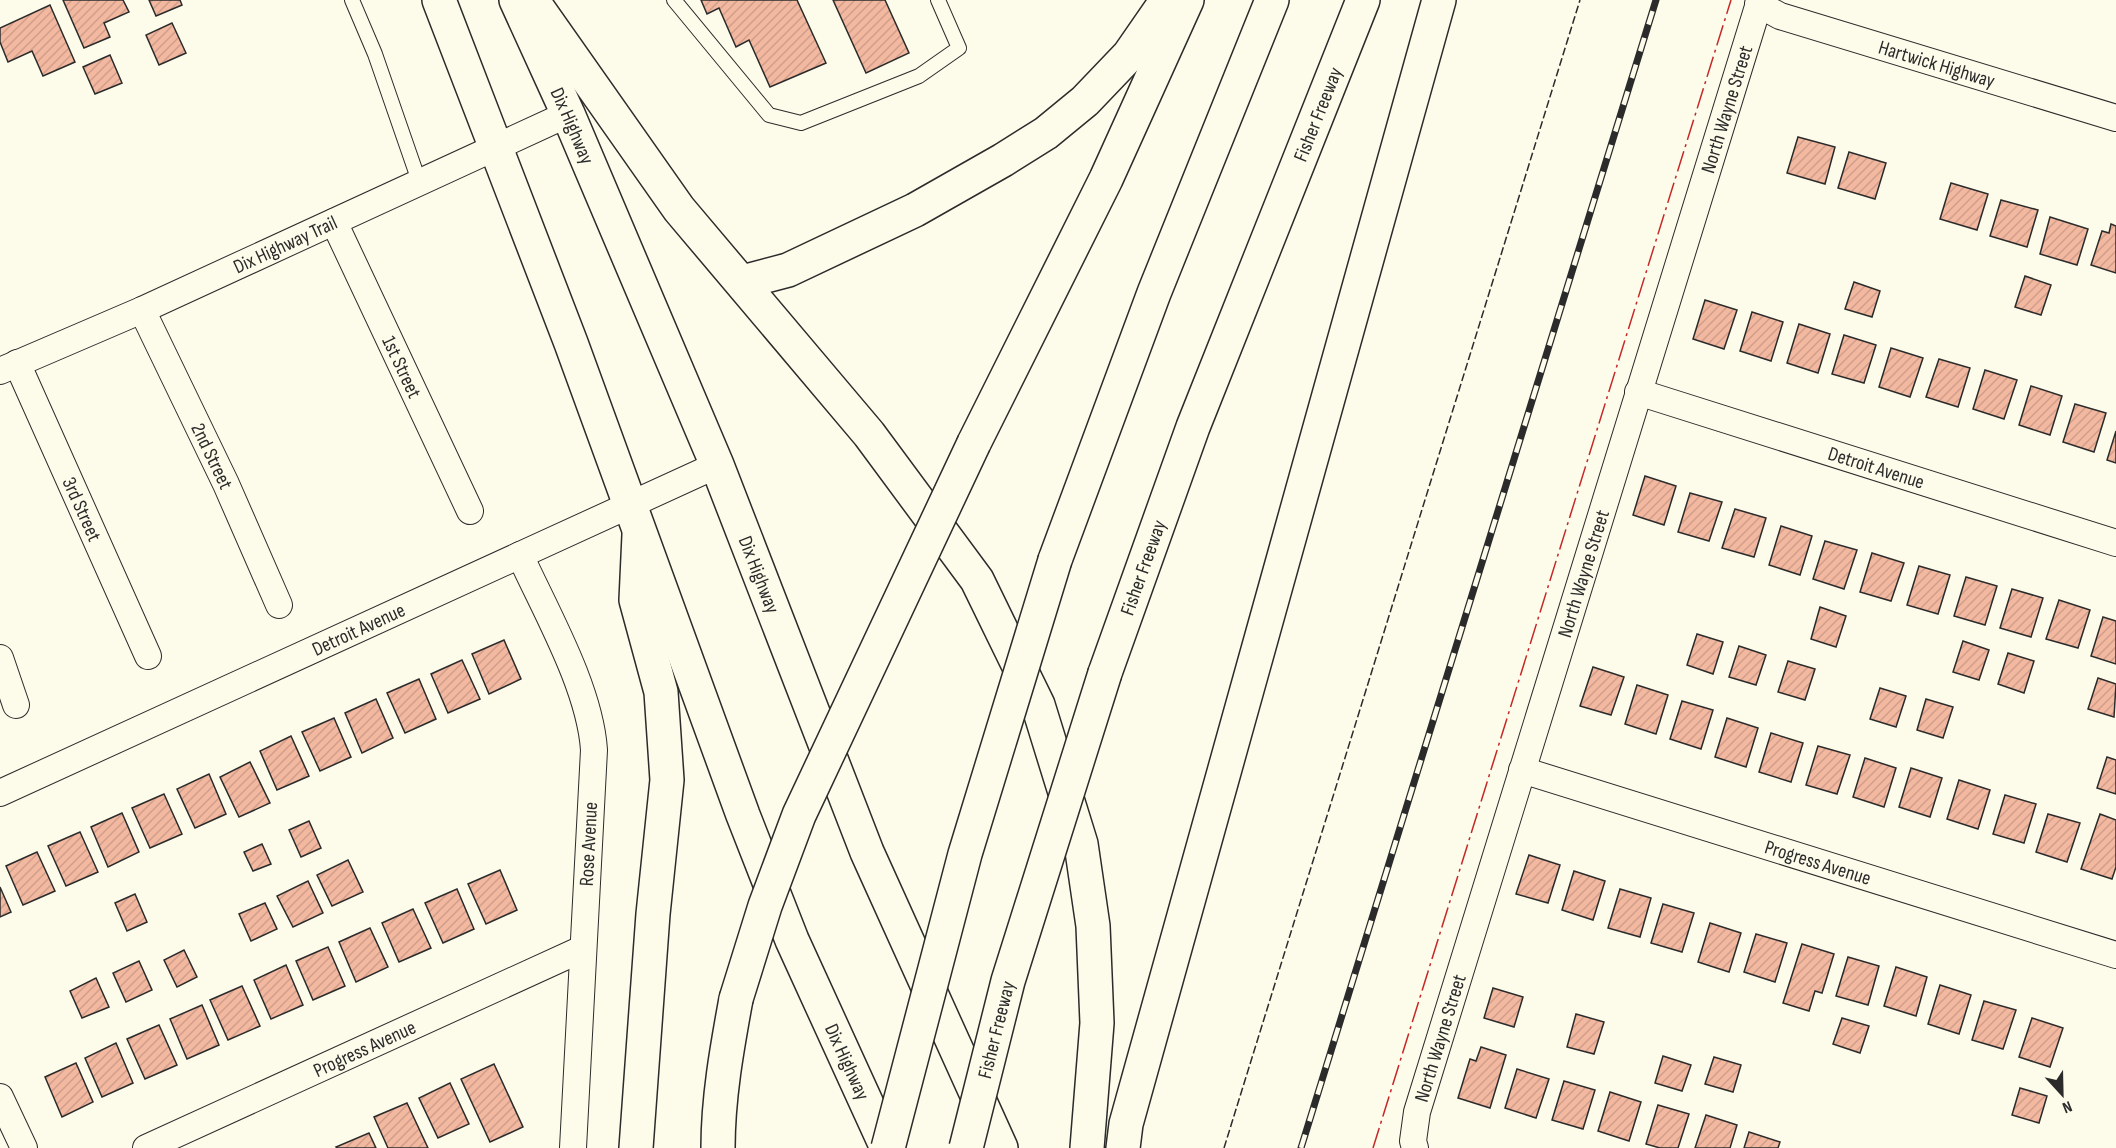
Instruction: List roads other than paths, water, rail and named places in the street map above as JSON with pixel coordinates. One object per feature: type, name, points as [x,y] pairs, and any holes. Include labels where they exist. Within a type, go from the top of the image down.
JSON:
[{"type":"main road","name":"Dix Highway","points":[[439,0],[497,148],[634,521],[792,940],[888,1148]]},
{"type":"main road","name":"Dix Highway","points":[[516,0],[568,114],[717,465],[867,852],[1001,1148]]},
{"type":"main road","points":[[532,0],[680,209],[869,434],[977,580],[1038,705],[1081,844],[1093,926],[1097,1023],[1087,1148]]},
{"type":"main road","points":[[743,282],[788,270],[915,210],[1046,133],[1085,100],[1129,55],[1167,0]]},
{"type":"main road","points":[[718,1148],[727,1046],[736,999],[765,906],[799,816],[974,443],[1106,178],[1187,0]]},
{"type":"main road","points":[[888,1148],[965,854],[1055,560],[1154,293],[1272,0]]},
{"type":"main road","name":"Fisher Freeway","points":[[966,1148],[1008,981],[1105,673],[1193,427],[1364,0]]},
{"type":"main road","points":[[1123,1148],[1136,1090],[1439,0]]},
{"type":"main road","points":[[634,521],[636,600],[661,692],[667,780],[653,914],[636,1148]]},
{"type":"street","name":"Hartwick Highway","points":[[1759,2],[1780,16],[2116,118]]},
{"type":"street","name":"North Wayne Street","points":[[1415,1148],[1413,1141],[1417,1112],[1759,2]]},
{"type":"street","name":"Dix Highway Trail","points":[[9,367],[142,310],[568,114]]},
{"type":"street","name":"1st Street","points":[[334,222],[470,511]]},
{"type":"street","name":"2nd Street","points":[[142,310],[226,484],[279,605]]},
{"type":"street","name":"3rd Street","points":[[9,367],[148,656]]},
{"type":"street","name":"Detroit Avenue","points":[[1638,392],[2116,543]]},
{"type":"street","name":"Detroit Avenue","points":[[0,793],[520,555],[634,521],[717,465]]},
{"type":"street","name":"Rose Avenue","points":[[520,555],[584,697],[592,725],[594,750],[573,1148]]},
{"type":"street","points":[[0,658],[16,705]]},
{"type":"street","name":"Progress Avenue","points":[[1522,770],[2116,955]]},
{"type":"street","name":"Progress Avenue","points":[[146,1148],[582,949]]},
{"type":"street","points":[[0,1097],[24,1148]]},
{"type":"lane","points":[[352,0],[375,54],[420,184]]},
{"type":"lane","points":[[674,0],[769,115],[801,123],[919,76],[959,48],[938,0]]},
{"type":"railway","points":[[1301,1148],[1656,0]]}]
